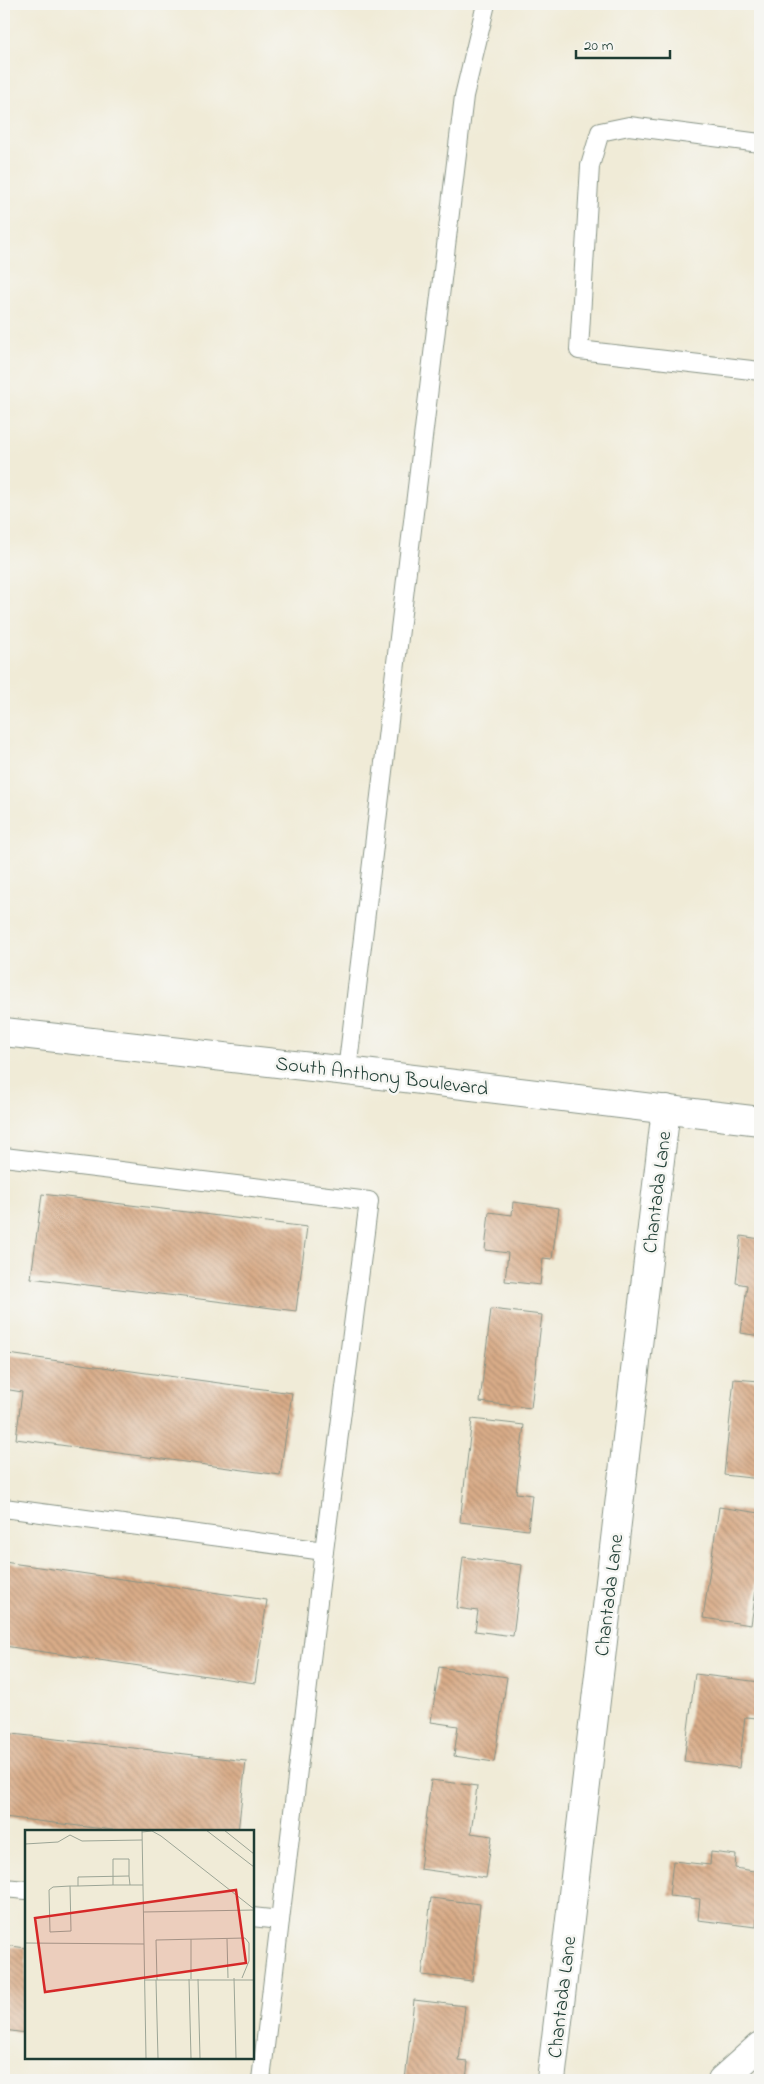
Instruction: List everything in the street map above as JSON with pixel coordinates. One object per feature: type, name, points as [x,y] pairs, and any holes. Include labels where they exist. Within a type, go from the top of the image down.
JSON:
[{"type":"street","name":"South Anthony Boulevard","points":[[4,1032],[760,1121]]},
{"type":"street","name":"Chantada Lane","points":[[550,2080],[666,1109]]},
{"type":"street","points":[[722,2080],[760,2046]]},
{"type":"lane","points":[[347,1071],[464,96],[486,4]]},
{"type":"lane","points":[[760,143],[629,126],[600,132],[590,166],[579,350],[760,371]]},
{"type":"lane","points":[[4,1157],[369,1201],[324,1551],[261,2080]]},
{"type":"lane","points":[[4,1508],[324,1551]]},
{"type":"lane","points":[[4,1888],[25,1890]]},
{"type":"lane","points":[[254,1917],[280,1920]]},
{"type":"building","points":[[42,1194],[307,1227],[296,1311],[31,1278]]},
{"type":"building","points":[[513,1202],[559,1208],[552,1259],[543,1258],[540,1285],[505,1281],[508,1253],[485,1250],[489,1212],[512,1215]]},
{"type":"building","points":[[741,1236],[760,1239],[760,1336],[741,1333],[747,1285],[736,1283]]},
{"type":"building","points":[[491,1309],[542,1315],[531,1408],[480,1402]]},
{"type":"building","points":[[8,1354],[292,1393],[280,1475],[16,1439],[22,1392],[4,1389]]},
{"type":"building","points":[[734,1379],[760,1381],[760,1479],[724,1475]]},
{"type":"building","points":[[472,1419],[524,1425],[516,1493],[532,1495],[528,1530],[460,1522]]},
{"type":"building","points":[[719,1507],[760,1513],[760,1562],[751,1625],[703,1618]]},
{"type":"building","points":[[463,1557],[522,1565],[513,1636],[475,1631],[478,1611],[457,1608]]},
{"type":"building","points":[[4,1562],[267,1600],[255,1683],[4,1646]]},
{"type":"building","points":[[439,1667],[507,1677],[494,1762],[454,1756],[458,1726],[431,1722]]},
{"type":"building","points":[[695,1674],[760,1682],[758,1718],[745,1717],[739,1768],[684,1761]]},
{"type":"building","points":[[4,1733],[246,1761],[238,1830],[112,1830],[4,1817]]},
{"type":"building","points":[[431,1780],[477,1786],[471,1833],[492,1836],[486,1878],[420,1869]]},
{"type":"building","points":[[711,1852],[736,1855],[735,1868],[760,1872],[756,1927],[698,1920],[700,1899],[669,1896],[673,1861],[710,1865]]},
{"type":"building","points":[[431,1898],[480,1904],[472,1981],[422,1975]]},
{"type":"building","points":[[4,1945],[25,1948],[25,2033],[4,2030]]},
{"type":"building","points":[[414,2000],[465,2006],[459,2061],[468,2062],[466,2080],[405,2080]]}]
